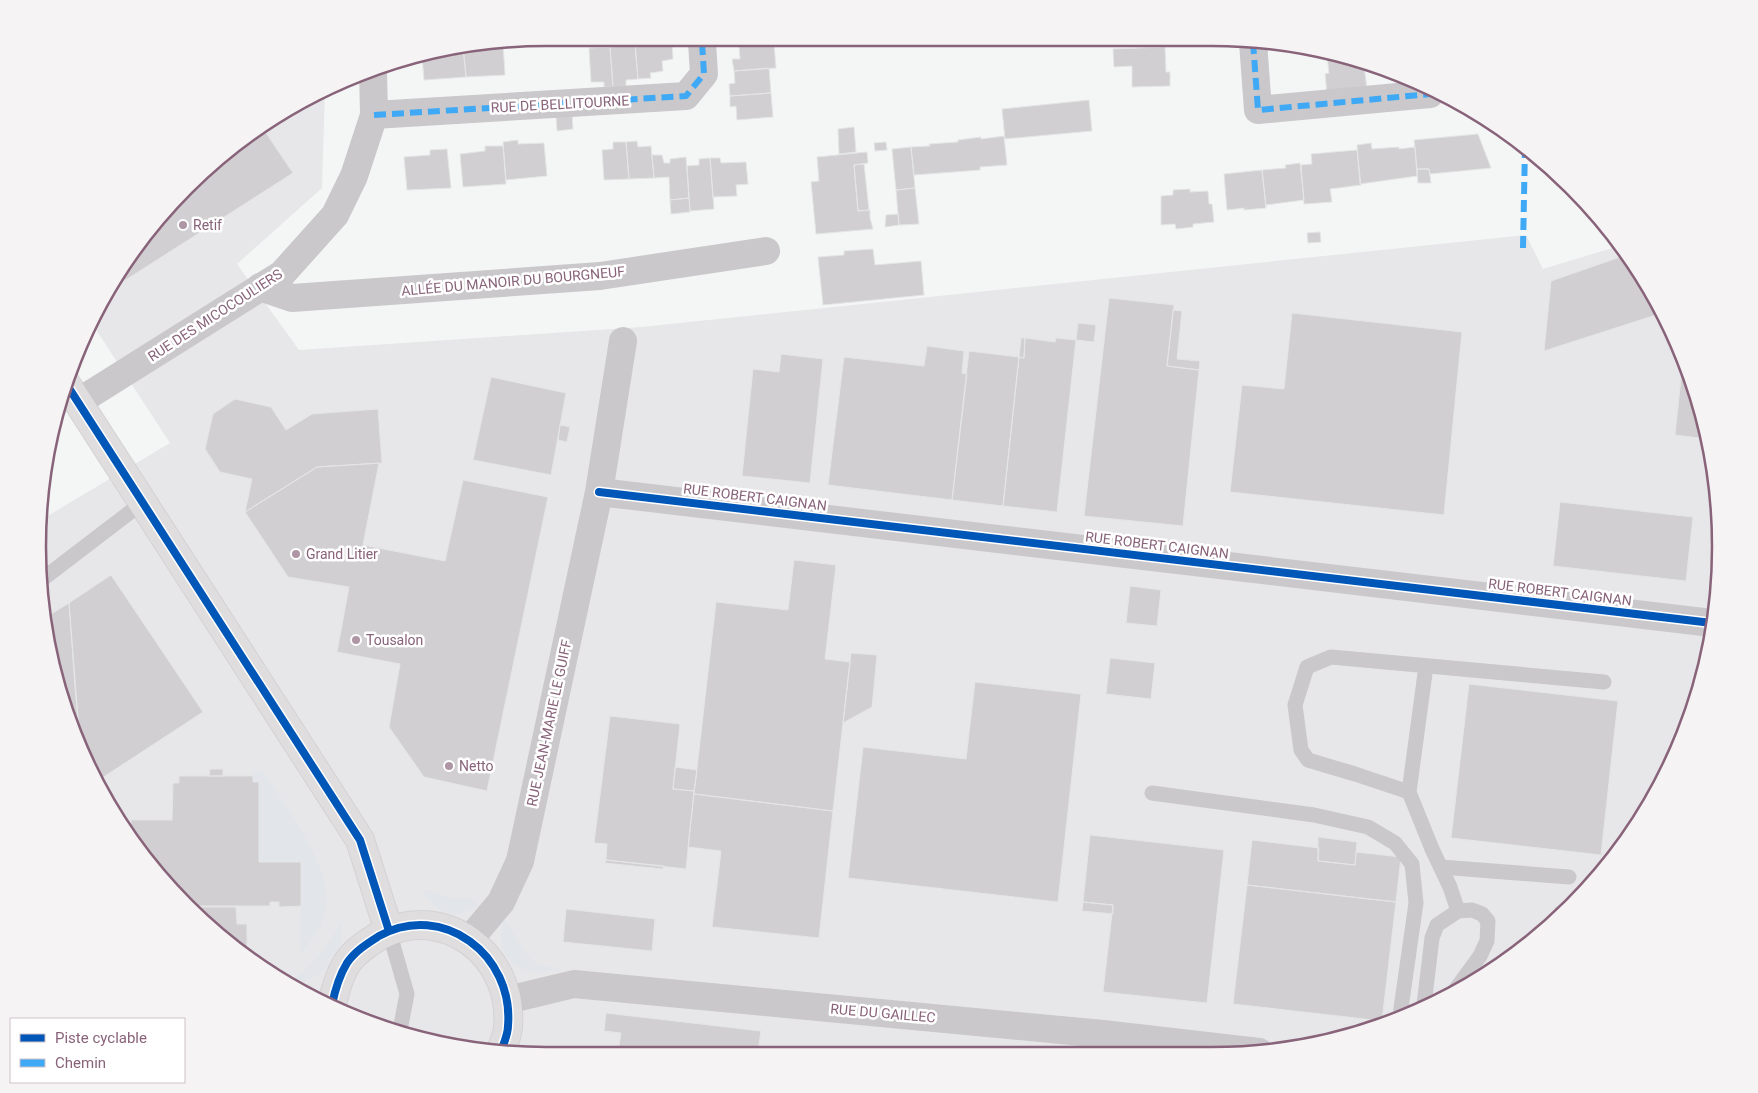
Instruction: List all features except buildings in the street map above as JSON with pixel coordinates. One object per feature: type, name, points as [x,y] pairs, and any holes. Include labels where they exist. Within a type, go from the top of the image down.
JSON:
[{"type":"main road","points":[[72,392],[142,504],[360,840],[389,931]]},
{"type":"main road","points":[[333,999],[336,984],[348,961],[366,943],[389,931],[416,925],[444,928],[469,940],[488,956],[501,977],[508,1000],[508,1027],[503,1045]]},
{"type":"street","name":"RUE DE BELLITOURNE","points":[[374,115],[686,96],[704,74],[702,46]]},
{"type":"street","points":[[1253,48],[1258,110],[1425,94]]},
{"type":"street","name":"RUE DES MICOCOULIERS","points":[[72,392],[282,274],[335,215],[354,176],[374,115],[373,78]]},
{"type":"street","name":"ALLÉE DU MANOIR DU BOURGNEUF","points":[[260,287],[292,298],[580,278],[766,251]]},
{"type":"street","name":"RUE JEAN-MARIE LE GUIFF","points":[[469,940],[501,902],[520,861],[600,492],[623,341]]},
{"type":"street","name":"RUE ROBERT CAIGNAN","points":[[600,492],[1705,622]]},
{"type":"street","name":"RUE DU GAILLEC","points":[[508,1000],[574,984],[1103,1034],[1215,1047]]},
{"type":"lane","points":[[47,576],[142,504]]},
{"type":"lane","points":[[1409,792],[1308,760],[1301,750],[1295,705],[1307,667],[1331,657],[1604,682]]},
{"type":"lane","points":[[1426,666],[1409,792],[1450,887],[1458,911]]},
{"type":"lane","points":[[1152,793],[1314,815],[1368,827],[1395,843],[1412,864],[1416,903],[1401,1010]]},
{"type":"lane","points":[[1441,868],[1569,877]]},
{"type":"lane","points":[[1425,999],[1432,938],[1437,925],[1458,911],[1472,910],[1482,914],[1488,921],[1487,941],[1480,956],[1462,980]]},
{"type":"lane","points":[[389,931],[407,994],[401,1025]]},
{"type":"shaded area","points":[[325,98],[322,188],[237,264],[299,350],[641,327],[1526,235],[1543,269],[1612,248],[1645,296],[1660,325],[1674,355],[1695,417],[1702,449],[1711,514],[1711,579],[1702,644],[1695,676],[1674,738],[1645,797],[1608,851],[1565,900],[1516,943],[1462,980],[1403,1009],[1341,1030],[1309,1037],[1244,1046],[514,1046],[449,1037],[417,1030],[355,1009],[296,980],[242,943],[193,900],[150,851],[113,797],[84,738],[63,676],[56,644],[47,579],[47,516],[170,443],[96,329],[113,296],[150,242],[193,193],[242,150],[296,113]]},
{"type":"shaded area","points":[[263,771],[293,816],[313,851],[326,886],[327,901],[322,923],[300,954],[301,862],[259,862],[259,783],[253,782],[253,772]]},
{"type":"shaded area","points":[[422,891],[429,891],[451,898],[470,898],[478,905],[461,914],[447,913],[435,905]]},
{"type":"shaded area","points":[[504,919],[531,959],[539,965],[563,970],[535,972],[513,964],[508,959],[502,945],[501,937]]},
{"type":"shaded area","points":[[342,921],[341,944],[323,971],[307,981],[300,982],[294,979],[299,976],[326,947]]},
{"type":"marked path","points":[[374,115],[686,96],[704,74],[702,46]]},
{"type":"marked path","points":[[1253,48],[1258,110],[1425,94]]},
{"type":"marked path","points":[[1523,248],[1525,157]]},
{"type":"cycle path","points":[[71,392],[360,840],[389,931]]},
{"type":"cycle path","points":[[599,492],[1705,622]]},
{"type":"cycle path","points":[[334,999],[347,963],[366,944],[379,936],[403,927],[427,925],[450,930],[470,941],[487,957],[499,977],[507,1000],[508,1026],[503,1045]]},
{"type":"place","name":"Retif","points":[[183,225]]},
{"type":"place","name":"Grand Litier","points":[[296,554]]},
{"type":"place","name":"Tousalon","points":[[356,640]]},
{"type":"place","name":"Netto","points":[[449,766]]}]
